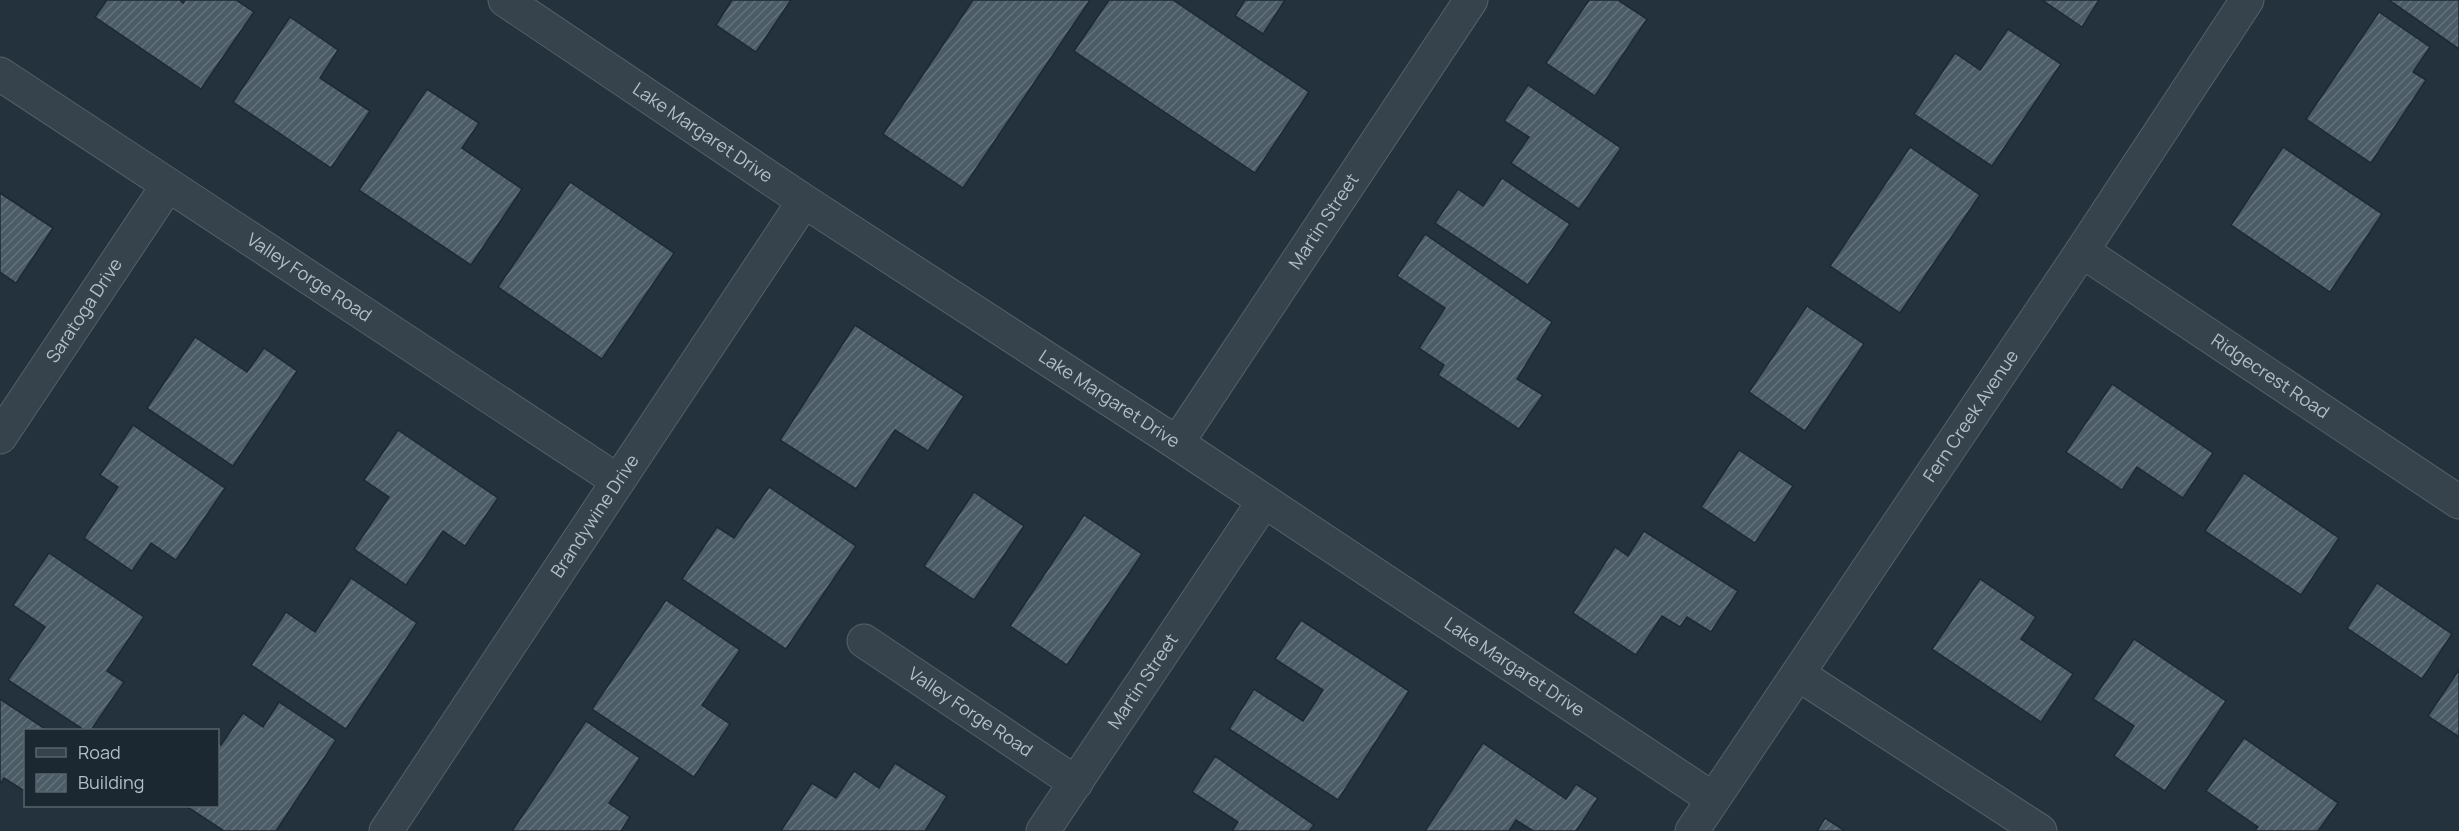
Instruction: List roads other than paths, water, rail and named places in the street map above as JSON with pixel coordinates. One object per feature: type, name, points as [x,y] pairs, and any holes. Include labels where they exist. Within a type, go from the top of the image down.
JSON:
[{"type":"street","name":"Lake Margaret Drive","points":[[505,0],[804,201],[1176,443],[1713,799]]},
{"type":"street","name":"Martin Street","points":[[1176,443],[1472,0]]},
{"type":"street","name":"Fern Creek Avenue","points":[[1692,831],[2082,251],[2247,0]]},
{"type":"street","name":"Valley Forge Road","points":[[0,74],[618,481]]},
{"type":"street","name":"Saratoga Drive","points":[[0,437],[168,185]]},
{"type":"street","name":"Brandywine Drive","points":[[386,831],[804,201]]},
{"type":"street","name":"Ridgecrest Road","points":[[2082,251],[2459,502]]},
{"type":"street","name":"Martin Street","points":[[1044,831],[1264,501]]},
{"type":"street","name":"Valley Forge Road","points":[[864,641],[1076,783]]},
{"type":"street","points":[[1798,674],[2040,831]]}]
